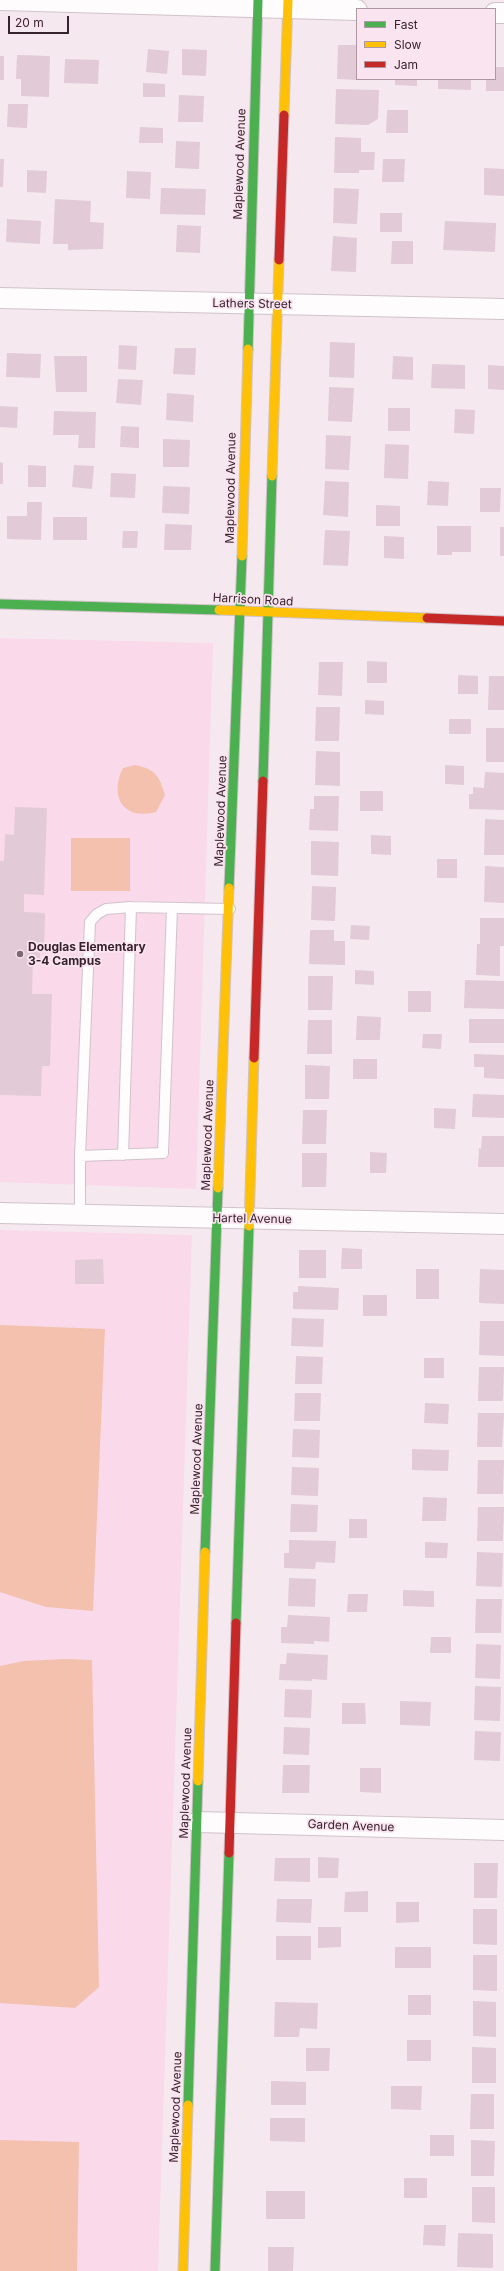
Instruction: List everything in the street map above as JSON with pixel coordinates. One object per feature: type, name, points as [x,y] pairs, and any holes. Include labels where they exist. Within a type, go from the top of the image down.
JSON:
[{"type":"street","points":[[0,0],[258,3],[356,10]]},
{"type":"street","name":"Maplewood Avenue","points":[[183,2271],[196,1960],[197,1822],[203,1602],[214,1413],[217,1218],[230,909],[258,3]]},
{"type":"street","points":[[215,2271],[222,1961],[229,1822],[237,1414],[250,1219],[267,611],[288,4]]},
{"type":"street","name":"Lathers Street","points":[[0,298],[504,310]]},
{"type":"street","name":"Harrison Road","points":[[0,604],[267,611],[289,614],[504,621]]},
{"type":"street","name":"Hartel Avenue","points":[[0,1213],[504,1224]]},
{"type":"street","points":[[203,1602],[216,1602]]},
{"type":"street","name":"Garden Avenue","points":[[197,1822],[504,1830]]},
{"type":"lane","points":[[80,1215],[80,1156],[90,922],[97,914],[106,909],[131,907],[230,909]]},
{"type":"lane","points":[[123,1155],[131,907]]},
{"type":"lane","points":[[80,1156],[163,1153],[172,908]]},
{"type":"shaded area","points":[[0,638],[213,643],[196,1189],[0,1182]]},
{"type":"shaded area","points":[[135,765],[152,771],[156,774],[161,783],[165,795],[156,812],[145,814],[135,813],[127,809],[122,804],[119,797],[119,778],[123,768]]},
{"type":"shaded area","points":[[71,838],[130,838],[130,891],[71,891]]},
{"type":"shaded area","points":[[0,1230],[192,1235],[158,2271],[0,2271]]},
{"type":"shaded area","points":[[0,1325],[105,1329],[93,1611],[46,1607],[0,1592]]},
{"type":"shaded area","points":[[65,1659],[92,1660],[99,1987],[75,2008],[0,2003],[0,1666],[24,1661]]},
{"type":"shaded area","points":[[0,2140],[79,2142],[77,2271],[0,2271]]},
{"type":"building","points":[[338,45],[356,45],[356,80],[337,79]]},
{"type":"building","points":[[148,49],[169,51],[167,74],[146,72]]},
{"type":"building","points":[[182,49],[207,50],[206,76],[182,75]]},
{"type":"building","points":[[17,55],[50,56],[49,97],[21,96],[21,79],[16,79]]},
{"type":"building","points":[[0,56],[4,56],[4,80],[0,80]]},
{"type":"building","points":[[65,59],[99,60],[98,84],[64,83]]},
{"type":"building","points":[[496,67],[504,67],[504,91],[486,91],[486,80],[496,80]]},
{"type":"building","points":[[395,80],[417,80],[417,86],[395,85]]},
{"type":"building","points":[[438,80],[471,80],[471,90],[438,89]]},
{"type":"building","points":[[143,83],[165,84],[165,97],[143,97]]},
{"type":"building","points":[[336,89],[379,90],[378,119],[368,125],[335,124]]},
{"type":"building","points":[[179,95],[204,96],[203,122],[178,122]]},
{"type":"building","points":[[8,104],[28,104],[27,128],[7,127]]},
{"type":"building","points":[[387,110],[408,110],[408,133],[386,133]]},
{"type":"building","points":[[140,127],[163,128],[163,143],[139,143]]},
{"type":"building","points":[[335,137],[361,138],[361,152],[375,152],[374,170],[359,170],[359,173],[334,173]]},
{"type":"building","points":[[176,141],[200,142],[199,169],[175,168]]},
{"type":"building","points":[[0,159],[4,159],[3,187],[0,187]]},
{"type":"building","points":[[383,159],[405,159],[404,182],[382,182]]},
{"type":"building","points":[[484,168],[504,169],[504,196],[484,195]]},
{"type":"building","points":[[27,170],[47,171],[46,193],[27,192]]},
{"type":"building","points":[[127,171],[151,172],[150,199],[126,198]]},
{"type":"building","points":[[161,188],[206,189],[205,215],[160,214]]},
{"type":"building","points":[[334,188],[359,189],[357,224],[333,223]]},
{"type":"building","points":[[55,199],[91,201],[90,222],[104,223],[103,249],[68,250],[68,244],[53,244]]},
{"type":"building","points":[[380,213],[402,213],[402,232],[380,232]]},
{"type":"building","points":[[7,219],[41,221],[40,244],[6,242]]},
{"type":"building","points":[[445,221],[496,223],[495,252],[443,250]]},
{"type":"building","points":[[177,225],[201,226],[200,253],[176,252]]},
{"type":"building","points":[[333,236],[357,238],[356,272],[331,271]]},
{"type":"building","points":[[392,241],[413,241],[413,264],[391,264]]},
{"type":"building","points":[[330,342],[355,343],[354,378],[329,377]]},
{"type":"building","points":[[119,345],[137,346],[136,370],[118,369]]},
{"type":"building","points":[[175,348],[196,348],[195,375],[173,374]]},
{"type":"building","points":[[7,353],[41,354],[40,378],[6,377]]},
{"type":"building","points":[[54,356],[87,356],[87,392],[56,392]]},
{"type":"building","points":[[393,356],[413,357],[413,380],[392,379]]},
{"type":"building","points":[[432,364],[465,365],[465,389],[431,388]]},
{"type":"building","points":[[488,365],[504,366],[504,390],[488,389]]},
{"type":"building","points":[[118,379],[143,380],[141,405],[116,403]]},
{"type":"building","points":[[329,387],[354,388],[352,422],[328,421]]},
{"type":"building","points":[[167,393],[194,395],[193,422],[166,420]]},
{"type":"building","points":[[0,406],[18,407],[17,428],[0,427]]},
{"type":"building","points":[[388,408],[410,408],[410,431],[388,431]]},
{"type":"building","points":[[455,409],[475,410],[474,434],[454,433]]},
{"type":"building","points":[[54,411],[96,412],[95,448],[78,448],[79,435],[53,435]]},
{"type":"building","points":[[121,426],[139,427],[139,448],[120,447]]},
{"type":"building","points":[[326,435],[351,436],[349,470],[325,469]]},
{"type":"building","points":[[163,439],[190,440],[189,467],[163,467]]},
{"type":"building","points":[[385,444],[409,445],[408,479],[384,478]]},
{"type":"building","points":[[0,462],[3,463],[3,484],[0,484]]},
{"type":"building","points":[[28,465],[46,466],[46,487],[28,487]]},
{"type":"building","points":[[74,465],[94,466],[92,489],[72,487]]},
{"type":"building","points":[[111,473],[136,474],[135,498],[110,497]]},
{"type":"building","points":[[325,481],[349,482],[348,517],[323,515]]},
{"type":"building","points":[[428,481],[449,482],[448,506],[427,505]]},
{"type":"building","points":[[163,486],[190,487],[189,514],[162,513]]},
{"type":"building","points":[[480,488],[501,488],[500,512],[480,512]]},
{"type":"building","points":[[27,502],[42,502],[41,540],[7,539],[7,516],[27,516]]},
{"type":"building","points":[[376,505],[400,506],[400,526],[376,526]]},
{"type":"building","points":[[53,517],[87,517],[87,540],[53,540]]},
{"type":"building","points":[[165,524],[192,525],[191,550],[164,550]]},
{"type":"building","points":[[437,526],[471,526],[471,552],[452,552],[452,555],[437,555]]},
{"type":"building","points":[[500,527],[504,527],[504,556],[500,556]]},
{"type":"building","points":[[325,530],[350,531],[348,566],[323,565]]},
{"type":"building","points":[[123,531],[138,531],[137,548],[122,548]]},
{"type":"building","points":[[384,536],[404,537],[404,559],[384,558]]},
{"type":"building","points":[[367,661],[387,662],[387,683],[367,683]]},
{"type":"building","points":[[319,662],[343,662],[342,696],[318,695]]},
{"type":"building","points":[[458,675],[478,676],[478,694],[458,694]]},
{"type":"building","points":[[489,676],[504,676],[504,710],[488,710]]},
{"type":"building","points":[[365,700],[384,701],[384,715],[365,714]]},
{"type":"building","points":[[316,707],[340,707],[339,741],[315,741]]},
{"type":"building","points":[[449,719],[471,719],[471,734],[449,734]]},
{"type":"building","points":[[486,728],[504,728],[504,762],[486,762]]},
{"type":"building","points":[[316,751],[340,752],[340,786],[315,785]]},
{"type":"building","points":[[445,765],[464,766],[464,785],[445,784]]},
{"type":"building","points":[[485,772],[504,773],[504,810],[469,809],[469,794],[473,794],[473,787],[484,788]]},
{"type":"building","points":[[360,791],[383,791],[383,811],[360,811]]},
{"type":"building","points":[[314,796],[339,796],[338,831],[309,830],[310,809],[314,809]]},
{"type":"building","name":"Douglas Elementary 3-4 Campus","points":[[15,807],[47,808],[44,895],[24,894],[24,912],[45,913],[44,947],[40,947],[40,961],[33,960],[32,994],[52,994],[50,1066],[42,1066],[41,1096],[0,1095],[0,861],[4,861],[5,834],[14,835]]},
{"type":"building","points":[[485,819],[504,820],[504,855],[484,855]]},
{"type":"building","points":[[371,835],[391,836],[391,855],[371,854]]},
{"type":"building","points":[[311,841],[339,842],[338,876],[311,875]]},
{"type":"building","points":[[437,859],[457,859],[457,878],[437,878]]},
{"type":"building","points":[[485,866],[504,867],[504,903],[484,902]]},
{"type":"building","points":[[312,886],[336,887],[335,921],[311,920]]},
{"type":"building","points":[[480,918],[504,918],[504,946],[500,946],[500,976],[476,975],[477,944],[480,944]]},
{"type":"building","points":[[351,925],[370,926],[369,940],[350,939]]},
{"type":"building","points":[[310,930],[334,930],[334,941],[345,941],[345,965],[309,964]]},
{"type":"building","points":[[355,970],[374,971],[374,985],[355,984]]},
{"type":"building","points":[[308,976],[333,976],[332,1010],[308,1010]]},
{"type":"building","points":[[465,980],[504,981],[504,1009],[464,1008]]},
{"type":"building","points":[[408,991],[431,991],[431,1012],[408,1012]]},
{"type":"building","points":[[357,1016],[381,1017],[380,1040],[356,1040]]},
{"type":"building","points":[[469,1019],[504,1019],[504,1043],[469,1043]]},
{"type":"building","points":[[308,1020],[332,1020],[332,1054],[307,1054]]},
{"type":"building","points":[[423,1034],[442,1034],[441,1049],[422,1048]]},
{"type":"building","points":[[474,1054],[504,1055],[504,1079],[484,1078],[484,1067],[474,1067]]},
{"type":"building","points":[[353,1059],[377,1059],[377,1079],[353,1079]]},
{"type":"building","points":[[305,1065],[330,1066],[329,1099],[305,1099]]},
{"type":"building","points":[[473,1094],[504,1095],[504,1118],[472,1117]]},
{"type":"building","points":[[434,1108],[456,1109],[455,1129],[434,1128]]},
{"type":"building","points":[[303,1110],[327,1110],[326,1144],[302,1144]]},
{"type":"building","points":[[482,1136],[504,1136],[504,1167],[478,1167],[479,1148],[481,1149]]},
{"type":"building","points":[[370,1152],[387,1153],[386,1173],[370,1173]]},
{"type":"building","points":[[302,1153],[327,1153],[326,1187],[302,1187]]},
{"type":"building","points":[[342,1248],[362,1249],[362,1269],[341,1269]]},
{"type":"building","points":[[299,1250],[326,1250],[326,1278],[299,1278]]},
{"type":"building","points":[[103,1259],[104,1284],[75,1284],[75,1260]]},
{"type":"building","points":[[416,1269],[439,1269],[439,1299],[416,1299]]},
{"type":"building","points":[[480,1269],[504,1270],[504,1304],[479,1303]]},
{"type":"building","points":[[298,1286],[339,1288],[338,1310],[293,1309],[293,1292],[298,1292]]},
{"type":"building","points":[[363,1295],[387,1295],[387,1316],[363,1316]]},
{"type":"building","points":[[292,1318],[324,1319],[323,1347],[291,1346]]},
{"type":"building","points":[[480,1321],[504,1321],[504,1356],[479,1355]]},
{"type":"building","points":[[296,1356],[323,1357],[322,1384],[295,1384]]},
{"type":"building","points":[[424,1358],[444,1358],[444,1378],[424,1378]]},
{"type":"building","points":[[479,1367],[504,1367],[503,1401],[478,1401]]},
{"type":"building","points":[[295,1393],[321,1393],[320,1421],[294,1421]]},
{"type":"building","points":[[425,1403],[449,1404],[448,1424],[424,1423]]},
{"type":"building","points":[[478,1413],[504,1413],[502,1447],[477,1447]]},
{"type":"building","points":[[293,1429],[320,1430],[319,1458],[292,1457]]},
{"type":"building","points":[[412,1449],[449,1450],[448,1471],[412,1470]]},
{"type":"building","points":[[478,1460],[504,1460],[503,1494],[477,1494]]},
{"type":"building","points":[[292,1467],[319,1468],[318,1496],[291,1495]]},
{"type":"building","points":[[423,1497],[447,1498],[446,1521],[422,1521]]},
{"type":"building","points":[[291,1504],[318,1505],[317,1532],[290,1532]]},
{"type":"building","points":[[478,1507],[504,1507],[503,1541],[477,1541]]},
{"type":"building","points":[[349,1519],[367,1519],[367,1538],[349,1538]]},
{"type":"building","points":[[289,1540],[336,1541],[335,1563],[316,1562],[315,1569],[284,1568],[284,1553],[289,1553]]},
{"type":"building","points":[[425,1542],[448,1543],[447,1558],[425,1558]]},
{"type":"building","points":[[477,1552],[503,1553],[502,1587],[476,1586]]},
{"type":"building","points":[[289,1578],[316,1579],[315,1607],[288,1606]]},
{"type":"building","points":[[403,1590],[434,1591],[434,1607],[403,1606]]},
{"type":"building","points":[[348,1594],[368,1594],[367,1612],[347,1612]]},
{"type":"building","points":[[476,1599],[502,1599],[501,1633],[475,1633]]},
{"type":"building","points":[[288,1615],[330,1617],[329,1642],[314,1641],[314,1644],[281,1643],[281,1627],[287,1627]]},
{"type":"building","points":[[431,1637],[451,1637],[451,1653],[430,1653]]},
{"type":"building","points":[[476,1644],[501,1645],[500,1679],[475,1678]]},
{"type":"building","points":[[287,1653],[328,1655],[327,1680],[279,1680],[280,1664],[286,1664]]},
{"type":"building","points":[[475,1686],[501,1687],[500,1721],[474,1720]]},
{"type":"building","points":[[285,1689],[312,1690],[311,1718],[284,1717]]},
{"type":"building","points":[[400,1701],[431,1702],[430,1726],[400,1725]]},
{"type":"building","points":[[342,1703],[365,1703],[366,1724],[342,1724]]},
{"type":"building","points":[[284,1727],[310,1728],[309,1755],[283,1754]]},
{"type":"building","points":[[475,1731],[501,1732],[500,1761],[474,1760]]},
{"type":"building","points":[[283,1765],[310,1765],[309,1793],[282,1793]]},
{"type":"building","points":[[360,1768],[381,1768],[381,1793],[360,1792]]},
{"type":"building","points":[[318,1857],[339,1858],[338,1878],[318,1878]]},
{"type":"building","points":[[275,1858],[310,1858],[310,1882],[274,1881]]},
{"type":"building","points":[[474,1863],[498,1863],[497,1898],[474,1898]]},
{"type":"building","points":[[368,1891],[368,1912],[344,1912],[345,1892]]},
{"type":"building","points":[[277,1899],[312,1899],[311,1923],[276,1922]]},
{"type":"building","points":[[396,1902],[419,1902],[419,1922],[396,1923]]},
{"type":"building","points":[[473,1909],[497,1909],[497,1945],[473,1944]]},
{"type":"building","points":[[318,1927],[341,1927],[341,1947],[318,1948]]},
{"type":"building","points":[[276,1936],[311,1936],[311,1960],[276,1960]]},
{"type":"building","points":[[395,1947],[431,1947],[431,1968],[395,1968]]},
{"type":"building","points":[[473,1955],[497,1955],[497,1991],[473,1990]]},
{"type":"building","points":[[408,1995],[431,1995],[431,2015],[408,2015]]},
{"type":"building","points":[[473,2001],[496,2002],[496,2037],[473,2036]]},
{"type":"building","points":[[275,2002],[318,2003],[317,2029],[300,2028],[299,2037],[274,2037]]},
{"type":"building","points":[[407,2040],[431,2040],[431,2061],[407,2061]]},
{"type":"building","points":[[472,2047],[496,2048],[496,2083],[472,2083]]},
{"type":"building","points":[[306,2048],[330,2048],[329,2071],[306,2071]]},
{"type":"building","points":[[271,2081],[306,2082],[306,2105],[271,2105]]},
{"type":"building","points":[[391,2086],[422,2086],[421,2110],[391,2109]]},
{"type":"building","points":[[471,2094],[494,2094],[494,2129],[470,2129]]},
{"type":"building","points":[[270,2118],[305,2118],[305,2142],[270,2141]]},
{"type":"building","points":[[430,2135],[454,2135],[454,2156],[430,2156]]},
{"type":"building","points":[[471,2140],[495,2141],[494,2176],[471,2176]]},
{"type":"building","points":[[404,2178],[427,2178],[427,2198],[404,2198]]},
{"type":"building","points":[[472,2187],[495,2187],[495,2223],[472,2222]]},
{"type":"building","points":[[266,2191],[305,2191],[305,2219],[266,2219]]},
{"type":"building","points":[[424,2225],[446,2225],[445,2246],[423,2245]]},
{"type":"building","points":[[458,2233],[493,2234],[493,2268],[457,2267]]},
{"type":"building","points":[[268,2247],[294,2247],[293,2271],[268,2271]]},
{"type":"traffic: fast","points":[[248,349],[258,0]]},
{"type":"traffic: fast","points":[[263,781],[272,476]]},
{"type":"traffic: fast","points":[[229,888],[242,556]]},
{"type":"traffic: fast","points":[[0,604],[219,610]]},
{"type":"traffic: fast","points":[[205,1552],[218,1188]]},
{"type":"traffic: fast","points":[[236,1623],[249,1226]]},
{"type":"traffic: fast","points":[[188,2105],[198,1781]]},
{"type":"traffic: fast","points":[[215,2271],[229,1853]]},
{"type":"traffic: slow","points":[[284,115],[288,0]]},
{"type":"traffic: slow","points":[[272,476],[279,260]]},
{"type":"traffic: slow","points":[[242,556],[248,349]]},
{"type":"traffic: slow","points":[[219,610],[427,618]]},
{"type":"traffic: slow","points":[[218,1188],[229,888]]},
{"type":"traffic: slow","points":[[249,1226],[254,1058]]},
{"type":"traffic: slow","points":[[198,1781],[205,1552]]},
{"type":"traffic: slow","points":[[183,2271],[188,2105]]},
{"type":"traffic: jam","points":[[279,260],[284,115]]},
{"type":"traffic: jam","points":[[427,618],[504,621]]},
{"type":"traffic: jam","points":[[254,1058],[263,781]]},
{"type":"traffic: jam","points":[[229,1853],[236,1623]]},
{"type":"place","name":"Douglas Elementary 3-4 Campus","points":[[20,954]]}]
